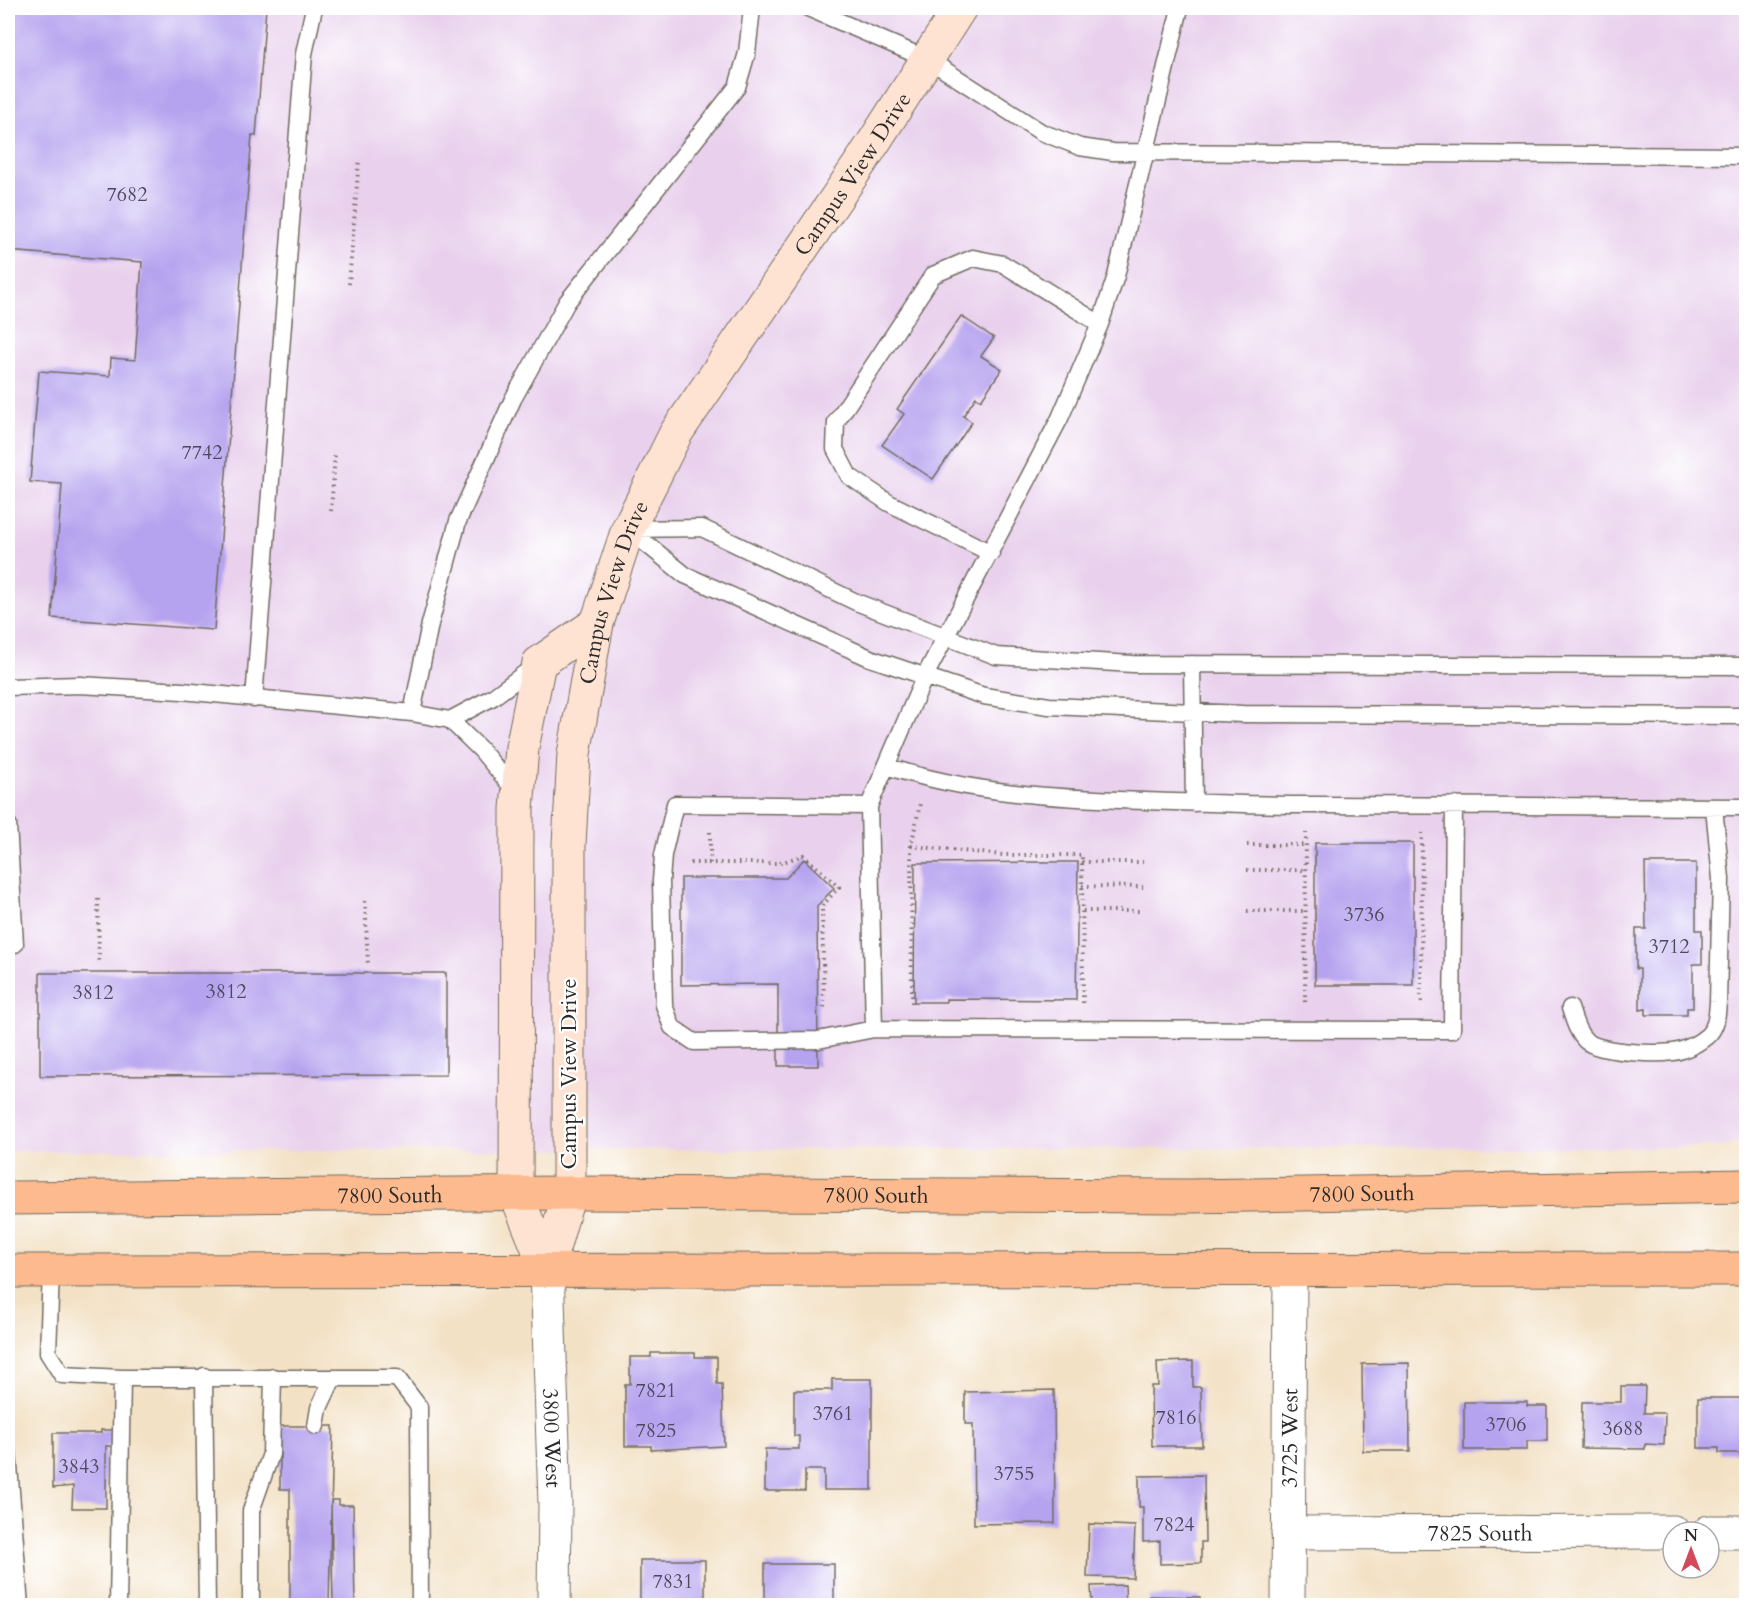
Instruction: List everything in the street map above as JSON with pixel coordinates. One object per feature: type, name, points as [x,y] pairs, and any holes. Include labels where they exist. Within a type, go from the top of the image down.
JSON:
[{"type":"main road","name":"7800 South","points":[[8,1198],[568,1193],[1189,1196],[1746,1186]]},
{"type":"main road","points":[[8,1271],[1746,1269]]},
{"type":"street","name":"Campus View Drive","points":[[547,1270],[568,1193],[568,844],[574,754],[597,623],[628,529],[676,433],[929,60],[960,8]]},
{"type":"street","points":[[547,1270],[516,1194],[515,893],[518,795],[522,748],[539,663],[597,623]]},
{"type":"street","name":"3800 West","points":[[547,1270],[555,1503],[554,1605]]},
{"type":"street","name":"3725 West","points":[[1288,1605],[1290,1271]]},
{"type":"street","name":"7825 South","points":[[1288,1533],[1661,1532]]},
{"type":"street","points":[[1721,1532],[1746,1532]]},
{"type":"lane","points":[[254,699],[304,54],[314,8]]},
{"type":"lane","points":[[412,713],[430,624],[458,521],[513,399],[567,302],[737,87],[747,53],[752,8]]},
{"type":"lane","points":[[808,8],[929,60],[1041,132],[1080,147],[1113,152],[1746,156]]},
{"type":"lane","points":[[874,1029],[869,806],[924,678],[1060,418],[1100,324],[1116,276],[1180,8]]},
{"type":"lane","points":[[991,553],[889,503],[849,476],[835,449],[836,422],[933,275],[973,258],[1003,264],[1100,324]]},
{"type":"lane","points":[[628,529],[702,528],[856,602],[945,639],[996,656],[1060,661],[1192,664],[1746,666]]},
{"type":"lane","points":[[628,529],[685,575],[870,658],[924,678],[984,696],[1049,706],[1243,714],[1746,716]]},
{"type":"lane","points":[[450,720],[493,697],[539,663]]},
{"type":"lane","points":[[1192,664],[1194,803]]},
{"type":"lane","points":[[8,687],[80,685],[412,713],[450,720],[481,750],[518,795]]},
{"type":"lane","points":[[886,766],[926,779],[993,792],[1078,800],[1746,807]]},
{"type":"lane","points":[[869,806],[675,804],[663,855],[661,881],[664,1005],[672,1027],[694,1042],[818,1040],[874,1029],[1452,1030],[1454,805]]},
{"type":"lane","points":[[1570,1008],[1576,1029],[1587,1042],[1602,1049],[1622,1052],[1680,1051],[1708,1035],[1716,1022],[1718,1002],[1721,879],[1714,807]]},
{"type":"lane","points":[[8,824],[15,944]]},
{"type":"lane","points":[[51,1271],[48,1353],[62,1375],[122,1378],[204,1376],[397,1378],[419,1407],[420,1605]]},
{"type":"lane","points":[[204,1376],[207,1605]]},
{"type":"lane","points":[[251,1605],[251,1511],[271,1454],[273,1377]]},
{"type":"lane","points":[[118,1605],[122,1378]]},
{"type":"lane","points":[[316,1426],[319,1408],[333,1378]]},
{"type":"lane","points":[[8,1453],[20,1605]]},
{"type":"path","points":[[348,284],[359,159]]},
{"type":"path","points":[[331,511],[335,454]]},
{"type":"path","points":[[924,1006],[912,1006],[911,846],[926,779]]},
{"type":"path","points":[[1305,1009],[1306,827]]},
{"type":"path","points":[[1421,1008],[1422,828]]},
{"type":"path","points":[[1247,845],[1306,845]]},
{"type":"path","points":[[911,846],[1004,855],[1082,855],[1083,1005],[1071,1005]]},
{"type":"path","points":[[682,863],[780,863],[803,855],[839,887],[822,906],[824,990]]},
{"type":"path","points":[[1082,862],[1143,862]]},
{"type":"path","points":[[1247,870],[1306,870]]},
{"type":"path","points":[[1082,886],[1143,887]]},
{"type":"path","points":[[98,899],[99,963]]},
{"type":"path","points":[[365,902],[368,964]]},
{"type":"path","points":[[1083,911],[1142,911]]},
{"type":"path","points":[[1247,911],[1305,911]]},
{"type":"shaded area","points":[[8,8],[1746,8],[1746,1141],[1720,1147],[8,1151]]},
{"type":"building","points":[[8,8],[266,8],[256,136],[252,135],[214,630],[52,618],[62,484],[30,482],[39,371],[110,376],[111,358],[135,360],[142,262],[8,251]]},
{"type":"building","points":[[961,316],[994,338],[981,356],[1002,369],[981,400],[976,397],[963,416],[972,422],[933,479],[882,445],[904,414],[897,409]]},
{"type":"building","points":[[1315,843],[1413,843],[1413,985],[1315,985]]},
{"type":"building","points":[[804,859],[834,888],[817,906],[818,1066],[778,1066],[778,984],[681,985],[681,878],[786,878]]},
{"type":"building","points":[[1078,862],[1076,1000],[946,999],[946,1002],[914,1002],[915,863]]},
{"type":"building","points":[[1645,863],[1696,863],[1696,930],[1702,930],[1702,964],[1693,964],[1693,1008],[1687,1008],[1687,1015],[1646,1015],[1646,1009],[1640,1010],[1640,969],[1636,969],[1636,929],[1646,929]]},
{"type":"building","points":[[40,973],[446,973],[446,1075],[40,1076]]},
{"type":"building","points":[[651,1353],[695,1353],[695,1357],[717,1357],[717,1384],[722,1384],[724,1446],[651,1450],[651,1446],[625,1446],[625,1384],[630,1384],[630,1357],[651,1357]]},
{"type":"building","points":[[1193,1361],[1193,1387],[1201,1387],[1202,1446],[1152,1446],[1151,1386],[1158,1386],[1157,1362]]},
{"type":"building","points":[[1409,1363],[1410,1451],[1363,1451],[1362,1364]]},
{"type":"building","points":[[832,1379],[872,1379],[872,1490],[824,1490],[824,1470],[805,1470],[805,1491],[765,1491],[765,1449],[799,1449],[799,1436],[794,1436],[794,1390],[832,1390]]},
{"type":"building","points":[[1621,1386],[1645,1386],[1644,1413],[1665,1413],[1664,1445],[1645,1444],[1645,1449],[1581,1448],[1582,1402],[1621,1402]]},
{"type":"building","points":[[1054,1390],[1055,1523],[974,1524],[973,1424],[965,1424],[965,1392]]},
{"type":"building","points":[[1698,1398],[1746,1398],[1746,1453],[1719,1453],[1719,1448],[1698,1448]]},
{"type":"building","points":[[1464,1402],[1527,1402],[1527,1406],[1547,1406],[1547,1441],[1527,1441],[1527,1450],[1464,1450]]},
{"type":"building","points":[[280,1426],[333,1426],[329,1606],[290,1606],[290,1489],[280,1489]]},
{"type":"building","points":[[101,1430],[116,1430],[116,1446],[106,1446],[106,1508],[72,1508],[73,1486],[53,1488],[53,1433],[101,1433]]},
{"type":"building","points":[[1204,1475],[1205,1542],[1201,1542],[1201,1563],[1160,1564],[1160,1541],[1143,1542],[1143,1507],[1139,1507],[1139,1476]]},
{"type":"building","points":[[331,1500],[339,1500],[339,1505],[353,1505],[355,1606],[333,1606]]},
{"type":"building","points":[[1089,1524],[1135,1526],[1133,1578],[1087,1577]]},
{"type":"building","points":[[640,1560],[705,1560],[705,1606],[640,1606]]},
{"type":"building","points":[[765,1564],[834,1564],[834,1606],[765,1606]]},
{"type":"building","points":[[1125,1585],[1126,1606],[1092,1606],[1091,1586]]},
{"type":"building","points":[[1149,1596],[1200,1597],[1200,1606],[1149,1606]]}]
